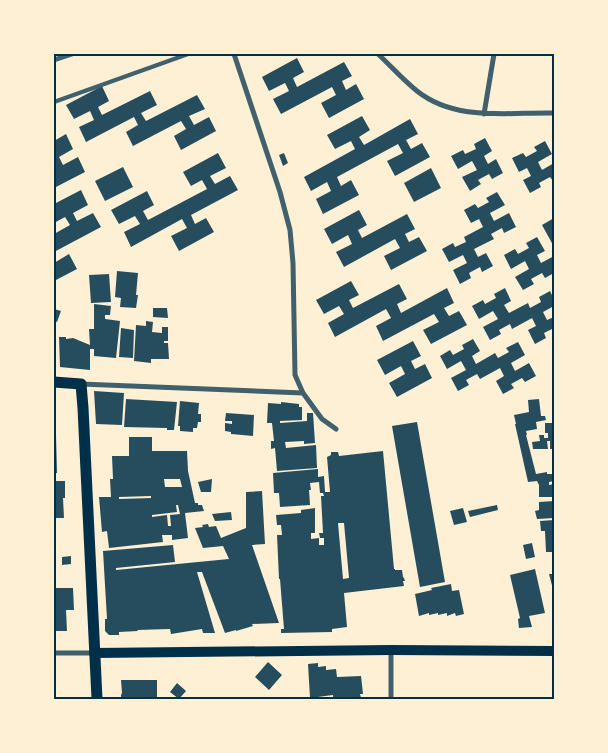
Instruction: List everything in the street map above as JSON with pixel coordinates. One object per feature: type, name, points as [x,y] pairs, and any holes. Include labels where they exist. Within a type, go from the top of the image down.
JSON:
[{"type":"main road","points":[[54,382],[81,384],[96,699]]},
{"type":"main road","points":[[94,653],[391,650],[554,651]]},
{"type":"street","points":[[54,60],[72,54]]},
{"type":"street","points":[[234,54],[280,192],[290,230],[293,263],[295,375],[303,393],[322,419],[336,429]]},
{"type":"street","points":[[378,54],[417,91],[448,108],[484,114],[554,114]]},
{"type":"street","points":[[484,114],[494,54]]},
{"type":"street","points":[[81,384],[303,393]]},
{"type":"street","points":[[391,650],[391,699]]},
{"type":"street","points":[[54,653],[94,653]]},
{"type":"lane","points":[[54,102],[188,54]]},
{"type":"building","points":[[297,58],[304,72],[293,78],[297,87],[344,62],[352,76],[342,81],[346,90],[356,84],[364,99],[329,118],[321,103],[336,95],[332,87],[281,114],[273,99],[289,91],[285,83],[269,91],[262,77]]},
{"type":"building","points":[[102,86],[109,101],[98,107],[102,115],[150,91],[157,105],[141,113],[146,121],[197,95],[205,109],[189,116],[194,125],[209,117],[216,131],[181,150],[174,136],[186,129],[181,121],[133,146],[126,132],[138,125],[134,117],[86,142],[79,127],[94,120],[90,111],[74,119],[66,105]]},
{"type":"building","points":[[362,116],[370,130],[359,137],[364,145],[410,119],[418,134],[406,140],[411,149],[422,143],[430,157],[395,176],[387,161],[403,153],[398,144],[337,177],[341,186],[351,180],[359,195],[323,214],[316,199],[331,191],[327,182],[311,191],[304,177],[355,149],[351,141],[335,149],[327,135]]},
{"type":"building","points":[[66,134],[73,149],[59,157],[63,165],[78,157],[85,172],[54,188],[54,141]]},
{"type":"building","points":[[485,138],[492,151],[484,156],[488,164],[496,159],[503,173],[492,179],[489,174],[478,180],[481,184],[470,191],[462,177],[477,170],[472,161],[458,169],[451,156],[463,150],[465,154],[476,149],[474,144]]},
{"type":"building","points":[[545,141],[552,154],[538,162],[542,170],[554,163],[554,181],[550,177],[539,183],[541,187],[530,193],[523,180],[531,176],[527,168],[519,172],[512,158],[523,153],[526,157],[537,151],[534,147]]},
{"type":"building","points":[[218,153],[226,168],[210,176],[215,184],[230,176],[238,190],[191,215],[195,224],[206,218],[214,232],[179,251],[171,236],[187,228],[182,219],[131,247],[124,232],[140,224],[135,216],[119,224],[111,210],[147,191],[154,205],[143,211],[148,220],[207,189],[202,180],[191,186],[183,172]]},
{"type":"building","points":[[284,153],[288,163],[283,166],[279,155]]},
{"type":"building","points":[[123,167],[133,187],[105,201],[95,181]]},
{"type":"building","points":[[431,168],[441,188],[414,202],[404,183]]},
{"type":"building","points":[[81,190],[88,205],[73,213],[77,221],[93,213],[101,227],[54,252],[54,234],[70,225],[65,217],[54,223],[54,204]]},
{"type":"building","points":[[497,192],[505,205],[490,213],[494,221],[509,213],[516,227],[504,233],[502,228],[491,234],[494,239],[474,249],[478,257],[486,253],[493,266],[482,272],[480,267],[469,273],[471,278],[460,284],[453,270],[467,263],[463,255],[449,262],[442,249],[453,243],[455,247],[466,242],[464,237],[483,227],[479,219],[471,223],[464,210],[475,204],[478,208],[489,202],[486,198]]},
{"type":"building","points":[[359,210],[367,225],[358,230],[362,238],[407,214],[415,229],[405,234],[409,242],[419,237],[427,251],[391,270],[384,256],[400,248],[395,239],[344,267],[336,252],[352,244],[348,235],[332,244],[324,229]]},
{"type":"building","points":[[554,218],[554,244],[553,245],[542,225]]},
{"type":"building","points":[[537,237],[545,251],[537,255],[541,263],[554,256],[554,273],[545,278],[542,273],[531,279],[534,284],[523,290],[515,277],[529,269],[525,261],[511,269],[504,255],[515,249],[518,254],[529,248],[526,243]]},
{"type":"building","points":[[69,254],[77,269],[54,281],[54,263]]},
{"type":"building","points":[[117,271],[138,273],[136,308],[120,307],[121,298],[115,297]]},
{"type":"building","points":[[109,274],[111,302],[91,303],[89,275]]},
{"type":"building","points":[[351,281],[359,295],[349,300],[353,308],[399,284],[407,299],[397,304],[401,313],[447,288],[454,303],[444,308],[449,316],[459,311],[467,325],[431,344],[423,330],[439,322],[434,314],[383,341],[376,326],[391,318],[386,309],[335,337],[328,323],[344,314],[339,306],[324,314],[316,300]]},
{"type":"building","points":[[505,288],[511,301],[504,305],[509,313],[528,303],[530,308],[541,302],[539,297],[550,291],[554,299],[554,306],[543,312],[547,320],[554,317],[554,328],[544,333],[546,338],[535,344],[528,330],[536,326],[532,318],[512,329],[510,324],[499,330],[501,334],[490,340],[483,327],[498,319],[493,311],[479,319],[472,306],[483,300],[485,304],[496,298],[494,294]]},
{"type":"building","points":[[94,304],[111,306],[110,315],[105,315],[105,319],[120,321],[116,358],[94,356],[94,349],[90,349],[90,370],[60,367],[59,337],[73,338],[90,345],[89,329],[94,329]]},
{"type":"building","points":[[153,308],[167,308],[168,318],[153,317]]},
{"type":"building","points":[[54,309],[61,311],[57,322],[54,321]]},
{"type":"building","points":[[146,321],[153,322],[152,332],[162,333],[162,327],[168,327],[168,341],[164,341],[164,343],[168,343],[169,359],[151,359],[151,363],[134,361],[136,325],[146,326]]},
{"type":"building","points":[[121,328],[134,330],[133,358],[119,357]]},
{"type":"building","points":[[473,339],[480,351],[472,356],[476,364],[495,353],[498,358],[509,352],[506,348],[518,342],[525,355],[511,363],[515,371],[529,363],[536,376],[525,382],[522,378],[511,384],[514,388],[503,394],[496,381],[504,376],[500,368],[480,379],[477,374],[466,380],[469,385],[458,391],[451,378],[466,370],[461,361],[447,369],[440,356],[450,350],[453,355],[464,349],[462,345]]},
{"type":"building","points":[[413,341],[421,356],[411,361],[415,369],[425,364],[432,378],[397,397],[389,383],[405,374],[401,366],[385,375],[377,360]]},
{"type":"building","points":[[94,391],[124,393],[122,425],[96,424]]},
{"type":"building","points":[[126,399],[177,402],[174,430],[167,430],[167,428],[124,427]]},
{"type":"building","points":[[539,399],[541,416],[545,416],[546,420],[536,422],[537,429],[526,431],[526,435],[536,474],[547,472],[547,474],[554,474],[554,481],[549,482],[549,485],[554,484],[554,497],[539,497],[537,481],[528,482],[515,424],[514,415],[529,412],[528,400]]},
{"type":"building","points":[[180,401],[199,403],[198,414],[201,414],[201,422],[198,422],[197,428],[193,428],[193,432],[180,431],[180,426],[178,426]]},
{"type":"building","points":[[281,402],[299,404],[299,407],[302,407],[302,420],[280,421],[280,423],[307,421],[307,413],[313,413],[315,443],[304,444],[304,441],[285,442],[286,448],[316,445],[317,468],[277,471],[275,448],[271,449],[271,441],[274,441],[272,423],[267,423],[268,403],[281,404]]},
{"type":"building","points":[[226,413],[254,415],[253,436],[231,434],[231,432],[225,431],[225,423],[232,424],[232,421],[225,421]]},
{"type":"building","points":[[417,422],[445,582],[420,587],[392,426]]},
{"type":"building","points":[[545,423],[554,423],[554,449],[550,449],[550,441],[547,441],[548,449],[533,449],[532,442],[540,441],[539,435],[544,435],[544,438],[548,438],[548,433],[545,433]]},
{"type":"building","points":[[54,435],[56,435],[57,473],[54,473]]},
{"type":"building","points":[[129,437],[152,437],[152,451],[187,451],[188,471],[195,503],[202,505],[204,511],[185,513],[188,538],[172,540],[172,535],[162,535],[163,542],[109,548],[107,531],[102,532],[99,497],[111,497],[110,479],[113,479],[112,456],[129,456]],"holes":[[[164,479],[180,479],[182,487],[165,487]],[[151,496],[151,498],[119,499],[119,497]],[[176,505],[178,505],[180,514],[170,515],[171,526],[168,526],[167,515],[152,517],[152,515],[177,512]]]},
{"type":"building","points":[[383,451],[394,569],[402,570],[405,581],[403,581],[404,586],[344,593],[347,627],[332,629],[332,632],[281,633],[281,629],[284,629],[277,535],[282,535],[281,525],[277,525],[276,515],[301,513],[301,510],[315,508],[315,533],[311,533],[311,539],[319,538],[319,545],[324,545],[324,538],[320,538],[319,533],[323,533],[321,496],[324,496],[323,493],[320,493],[319,482],[310,483],[310,505],[280,507],[279,493],[274,493],[273,473],[318,469],[318,477],[324,476],[325,492],[330,492],[327,457],[331,455],[331,452],[338,452],[339,456]],"holes":[[[338,523],[344,523],[349,578],[343,579]]]},
{"type":"building","points":[[212,479],[211,492],[201,492],[198,482]]},
{"type":"building","points":[[54,481],[65,481],[65,498],[63,498],[64,518],[54,518]]},
{"type":"building","points":[[262,491],[265,544],[252,545],[279,623],[252,624],[253,626],[225,633],[202,572],[197,572],[215,633],[203,633],[202,629],[171,634],[170,629],[137,630],[119,632],[119,635],[109,635],[105,631],[105,619],[107,619],[103,551],[173,545],[175,562],[116,568],[116,570],[229,559],[223,546],[203,548],[195,528],[208,524],[209,527],[216,526],[221,538],[246,528],[246,492]]},
{"type":"building","points":[[554,501],[554,518],[537,519],[535,511],[539,510],[539,502]]},
{"type":"building","points":[[497,505],[498,510],[470,517],[468,511]]},
{"type":"building","points":[[463,508],[467,522],[454,525],[450,511]]},
{"type":"building","points":[[231,512],[232,520],[215,521],[212,514]]},
{"type":"building","points":[[554,520],[554,552],[546,552],[545,531],[541,531],[540,521]]},
{"type":"building","points":[[532,543],[535,557],[526,559],[523,545]]},
{"type":"building","points":[[71,556],[71,564],[62,565],[62,557]]},
{"type":"building","points":[[535,569],[545,613],[529,616],[532,627],[519,628],[518,619],[520,618],[510,575]]},
{"type":"building","points":[[549,574],[554,574],[554,593]]},
{"type":"building","points":[[451,584],[452,591],[459,590],[464,614],[456,616],[455,613],[447,616],[447,613],[429,615],[429,613],[419,616],[415,594]]},
{"type":"building","points":[[54,588],[73,588],[74,610],[66,610],[67,631],[54,631]]},
{"type":"building","points":[[268,662],[282,675],[269,690],[255,677]]},
{"type":"building","points":[[318,663],[318,667],[326,666],[326,670],[336,669],[337,677],[361,676],[363,694],[360,694],[361,698],[333,699],[333,695],[310,698],[308,664]]},
{"type":"building","points":[[121,680],[157,680],[157,699],[121,699]]},
{"type":"building","points":[[177,683],[186,691],[179,699],[170,692]]}]
